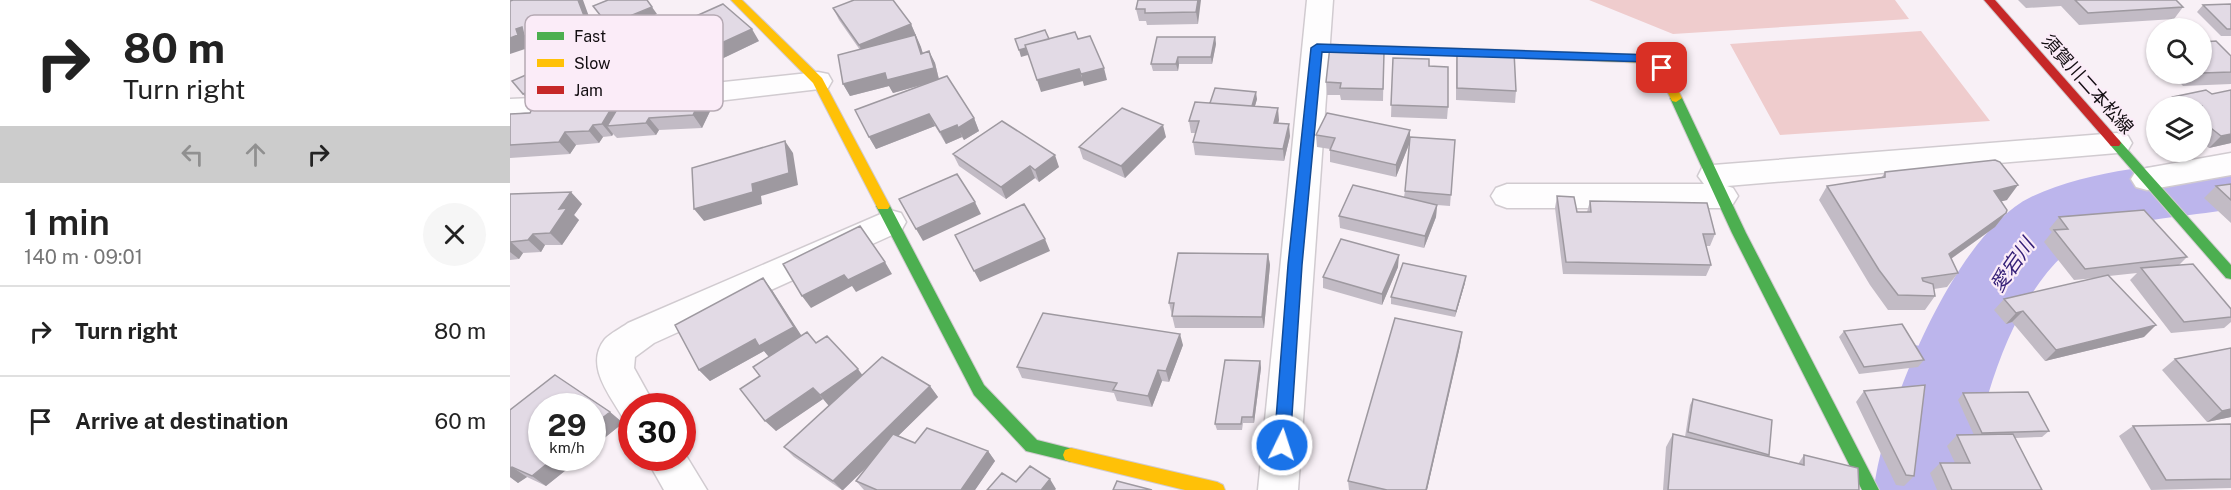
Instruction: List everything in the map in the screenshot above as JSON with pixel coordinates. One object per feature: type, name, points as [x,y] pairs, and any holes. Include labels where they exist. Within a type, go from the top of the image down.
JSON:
[{"type":"street","points":[[735,0],[818,81],[978,390],[1032,446],[1217,490]]},
{"type":"street","points":[[1278,490],[1295,265],[1320,0]]},
{"type":"street","name":"須賀川二本松線","points":[[1989,0],[2231,274]]},
{"type":"street","points":[[1317,48],[1652,59],[1662,68],[1717,186],[1871,490]]},
{"type":"street","points":[[723,92],[818,81]]},
{"type":"street","points":[[510,109],[525,108]]},
{"type":"street","points":[[1507,196],[1717,186],[2117,143]]},
{"type":"street","points":[[2147,179],[2231,164]]},
{"type":"street","points":[[628,393],[615,370],[618,350],[641,333],[890,222]]},
{"type":"street","points":[[675,471],[687,490]]},
{"type":"shaded area","points":[[1589,0],[1895,0],[1909,19],[1673,34]]},
{"type":"shaded area","points":[[1921,31],[1990,121],[1780,135],[1730,44]]},
{"type":"building","points":[[578,0],[584,15],[525,15],[525,36],[522,27],[516,29],[518,35],[510,38],[510,1]]},
{"type":"building","points":[[608,0],[647,0],[652,7],[632,15],[600,15],[593,6]]},
{"type":"building","points":[[854,0],[893,0],[911,24],[859,45],[833,8]]},
{"type":"building","points":[[1138,0],[1198,0],[1196,12],[1145,13],[1145,9],[1136,9]]},
{"type":"building","points":[[2075,0],[2176,0],[2183,7],[2088,13]]},
{"type":"building","points":[[723,4],[752,29],[723,42],[723,15],[698,15]]},
{"type":"building","points":[[2231,4],[2231,29],[2227,29],[2203,5]]},
{"type":"building","points":[[1045,30],[1049,39],[1025,45],[1026,48],[1019,50],[1015,39]]},
{"type":"building","points":[[1075,32],[1078,39],[1090,36],[1104,68],[1081,74],[1079,69],[1037,80],[1025,45]]},
{"type":"building","points":[[915,35],[921,54],[929,51],[934,68],[887,80],[885,73],[843,84],[838,55]]},
{"type":"building","points":[[1157,37],[1215,37],[1211,57],[1178,57],[1176,64],[1151,64]]},
{"type":"building","points":[[2212,41],[2216,41],[2231,56],[2231,72],[2212,73]]},
{"type":"building","points":[[1330,46],[1376,47],[1376,52],[1384,53],[1383,89],[1340,88],[1341,83],[1326,82]]},
{"type":"building","points":[[1457,50],[1514,52],[1516,91],[1457,88]]},
{"type":"building","points":[[1393,58],[1429,59],[1429,66],[1448,67],[1448,107],[1391,105]]},
{"type":"building","points":[[525,75],[525,93],[523,94],[512,81]]},
{"type":"building","points":[[947,76],[974,118],[958,128],[957,125],[940,132],[929,114],[869,137],[855,110]]},
{"type":"building","points":[[1215,88],[1256,92],[1252,106],[1210,103]]},
{"type":"building","points":[[2206,90],[2212,94],[2231,90],[2231,134],[2221,136],[2212,129],[2212,96],[2178,96]]},
{"type":"building","points":[[1195,102],[1278,108],[1274,123],[1289,124],[1283,149],[1193,142],[1199,121],[1189,121]]},
{"type":"building","points":[[1122,108],[1163,125],[1121,166],[1079,147]]},
{"type":"building","points":[[531,111],[610,111],[602,124],[593,125],[589,131],[565,132],[559,142],[510,145],[510,114],[530,113]]},
{"type":"building","points":[[616,111],[695,111],[693,115],[649,118],[646,123],[607,126]]},
{"type":"building","points":[[1327,113],[1410,130],[1396,165],[1330,150],[1335,138],[1316,135]]},
{"type":"building","points":[[1002,121],[1055,155],[1035,170],[1030,166],[1001,187],[953,154]]},
{"type":"building","points":[[1410,137],[1455,140],[1451,195],[1405,191]]},
{"type":"building","points":[[785,141],[789,173],[752,184],[753,192],[694,209],[692,168]]},
{"type":"building","points":[[1995,160],[2000,162],[2018,185],[1994,191],[2007,210],[2006,213],[1949,254],[1958,273],[1922,278],[1923,281],[1933,284],[1935,296],[1898,295],[1879,270],[1827,186],[1885,177],[1885,172]]},
{"type":"building","points":[[957,174],[975,202],[916,229],[899,199]]},
{"type":"building","points":[[2231,184],[2231,200],[2216,186]]},
{"type":"building","points":[[1353,185],[1437,205],[1425,236],[1339,216]]},
{"type":"building","points":[[571,192],[559,209],[567,208],[550,233],[533,234],[528,240],[510,242],[510,194]]},
{"type":"building","points":[[1557,196],[1574,197],[1577,212],[1591,212],[1590,201],[1707,203],[1715,234],[1703,234],[1711,265],[1566,262]]},
{"type":"building","points":[[1024,204],[1045,239],[974,271],[955,235]]},
{"type":"building","points":[[2144,210],[2187,257],[2085,269],[2054,230],[2068,229],[2059,217]]},
{"type":"building","points":[[860,226],[885,262],[848,280],[844,275],[802,296],[783,264]]},
{"type":"building","points":[[1341,239],[1399,255],[1382,294],[1323,277]]},
{"type":"building","points":[[1178,253],[1268,254],[1262,317],[1172,316],[1174,303],[1169,303]]},
{"type":"building","points":[[1403,263],[1466,276],[1456,311],[1391,297]]},
{"type":"building","points":[[2193,264],[2231,309],[2231,317],[2184,322],[2141,268]]},
{"type":"building","points":[[2108,275],[2156,325],[2056,350],[2023,311],[2016,313],[2004,299]]},
{"type":"building","points":[[763,278],[794,327],[759,346],[755,339],[699,370],[675,325]]},
{"type":"building","points":[[1043,313],[1180,334],[1166,371],[1158,370],[1148,396],[1113,390],[1117,383],[1017,367]]},
{"type":"building","points":[[1395,318],[1462,332],[1426,490],[1387,490],[1348,481]]},
{"type":"building","points":[[1902,324],[1924,360],[1864,367],[1844,331]]},
{"type":"building","points":[[807,332],[816,343],[827,336],[858,369],[820,395],[813,388],[765,421],[740,389],[760,376],[753,367]]},
{"type":"building","points":[[2231,348],[2231,409],[2222,411],[2175,359]]},
{"type":"building","points":[[882,357],[930,386],[833,481],[784,447]]},
{"type":"building","points":[[1225,360],[1260,361],[1253,417],[1242,417],[1241,424],[1215,424]]},
{"type":"building","points":[[555,375],[582,393],[532,393]]},
{"type":"building","points":[[1925,385],[1914,476],[1906,475],[1864,391]]},
{"type":"building","points":[[2028,392],[2049,431],[1982,433],[1963,393]]},
{"type":"building","points":[[528,396],[528,471],[538,471],[532,476],[510,468],[510,410]]},
{"type":"building","points":[[1693,399],[1772,420],[1769,455],[1688,432]]},
{"type":"building","points":[[2231,424],[2231,479],[2166,480],[2133,426]]},
{"type":"building","points":[[927,428],[988,451],[961,490],[877,490],[856,481],[893,434],[915,443]]},
{"type":"building","points":[[1673,434],[1804,465],[1804,455],[1858,468],[1859,490],[1668,490]]},
{"type":"building","points":[[2013,434],[2042,490],[1952,490],[1940,463],[1970,463],[1957,435]]},
{"type":"building","points":[[1030,466],[1050,479],[1043,490],[987,490],[1002,473],[1016,482]]},
{"type":"building","points":[[1117,481],[1152,490],[1113,490]]},
{"type":"waterway","name":"愛宕川","points":[[1922,490],[1924,464],[1931,434],[1955,365],[1986,299],[2018,250],[2028,239],[2065,215],[2103,203],[2231,182]]},
{"type":"waterway","points":[[1902,348],[1959,361]]},
{"type":"traffic: fast","points":[[1676,98],[1739,233],[1871,490]]},
{"type":"traffic: fast","points":[[2115,143],[2231,274]]},
{"type":"traffic: fast","points":[[883,206],[979,390],[1032,446],[1071,455]]},
{"type":"traffic: slow","points":[[736,0],[818,81],[883,206]]},
{"type":"traffic: slow","points":[[1317,48],[1652,59],[1659,63],[1676,98]]},
{"type":"traffic: slow","points":[[1071,455],[1217,490]]},
{"type":"traffic: jam","points":[[1989,0],[2115,143]]},
{"type":"route","points":[[1282,445],[1295,265],[1317,48],[1652,59],[1662,68]]}]
